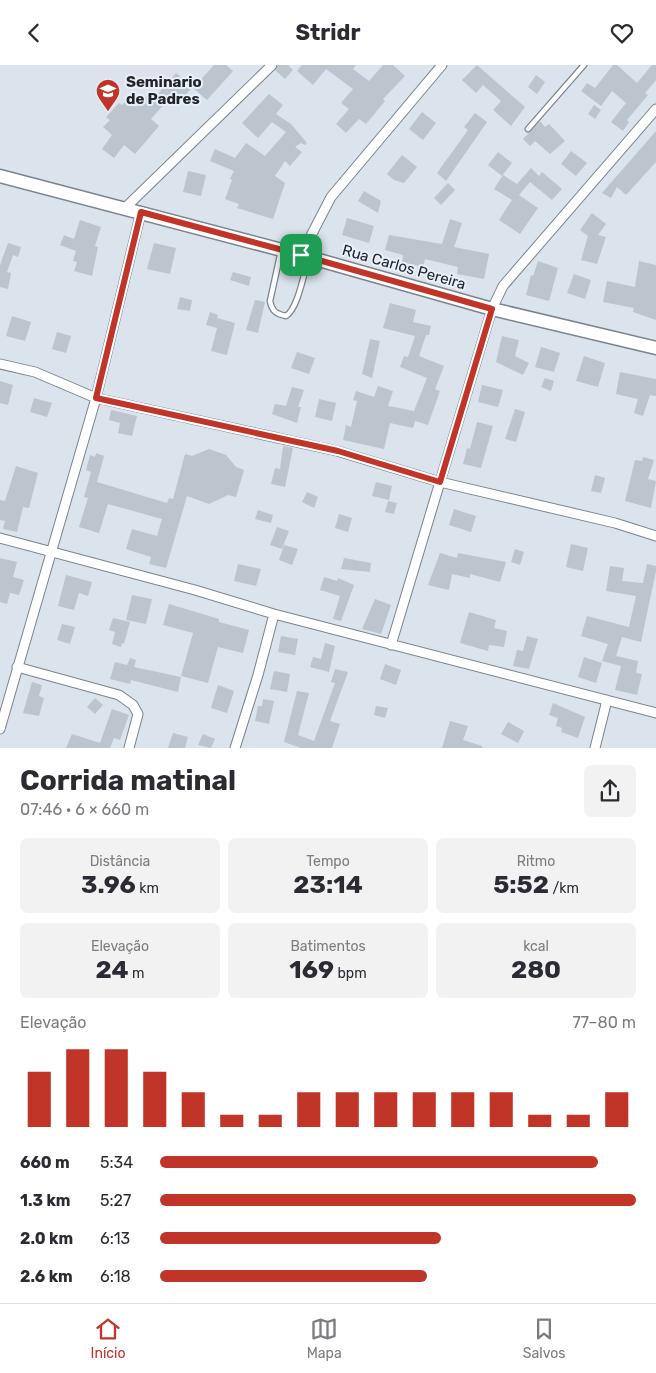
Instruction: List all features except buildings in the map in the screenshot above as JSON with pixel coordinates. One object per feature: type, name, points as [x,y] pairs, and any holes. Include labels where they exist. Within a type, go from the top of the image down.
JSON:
[{"type":"main road","name":"Rua Carlos Pereira","points":[[0,176],[281,249],[492,309],[656,348]]},
{"type":"street","points":[[124,209],[272,65]]},
{"type":"street","points":[[305,256],[330,197],[442,65]]},
{"type":"street","points":[[391,645],[492,309],[509,277],[656,109]]},
{"type":"street","points":[[1,722],[96,398],[141,212]]},
{"type":"street","points":[[0,364],[35,373],[96,398],[338,451],[440,482],[615,523],[656,536]]},
{"type":"street","points":[[0,538],[195,590],[274,614],[656,713]]},
{"type":"street","points":[[234,748],[258,675],[274,614]]},
{"type":"street","points":[[17,667],[118,695],[133,705],[138,714],[129,748]]},
{"type":"street","points":[[595,748],[606,700]]},
{"type":"lane","points":[[528,129],[584,65]]},
{"type":"lane","points":[[281,249],[270,301],[277,314],[286,316],[291,313],[305,256]]},
{"type":"place","name":"Seminario de Padres","points":[[108,112]]},
{"type":"route","points":[[141,212],[301,255],[492,309],[440,482],[338,451],[96,398],[141,212]]}]
